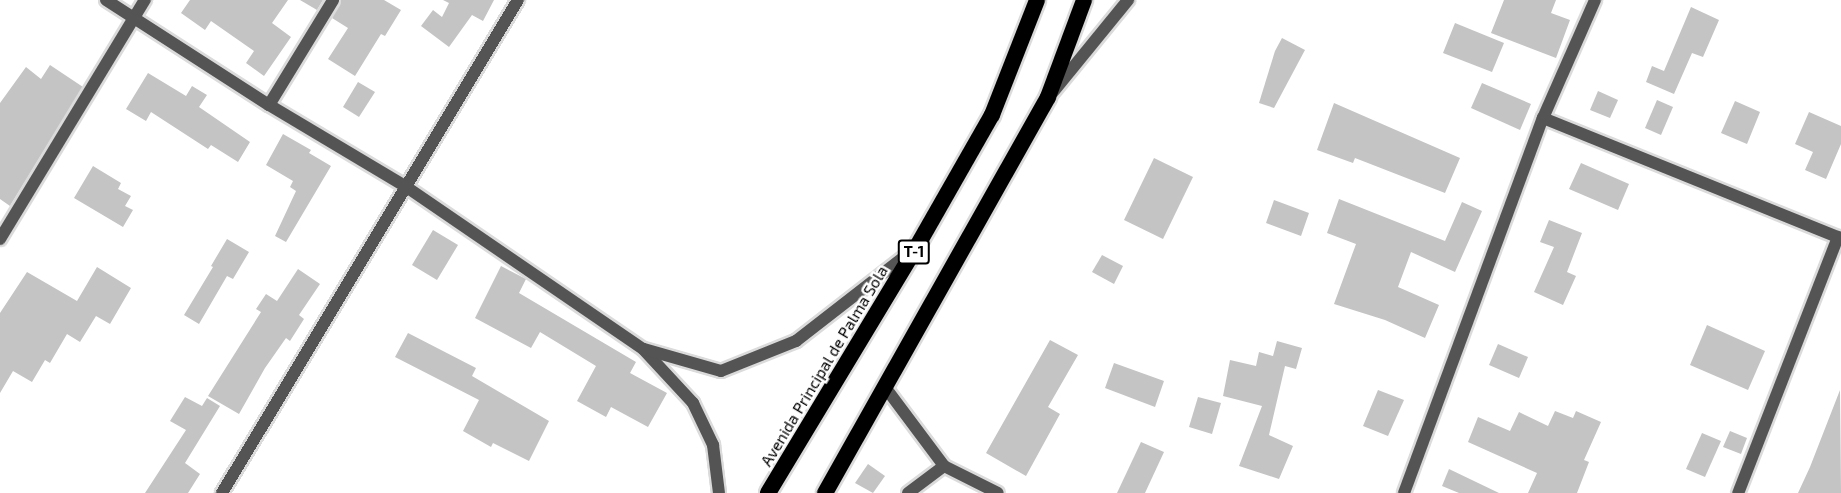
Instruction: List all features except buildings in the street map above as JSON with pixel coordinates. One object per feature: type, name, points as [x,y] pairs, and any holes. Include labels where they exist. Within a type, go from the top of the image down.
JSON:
[{"type":"highway","name":"Avenida Principal de Palma Sola","points":[[768,493],[916,248],[992,115],[1037,0]]},
{"type":"highway","name":"T-1","points":[[825,493],[1048,97],[1084,0]]},
{"type":"street","points":[[106,0],[269,105],[405,186],[643,349],[693,404],[712,445],[719,493]]},
{"type":"street","points":[[0,239],[145,0]]},
{"type":"street","points":[[269,105],[333,0]]},
{"type":"street","points":[[222,493],[518,0]]},
{"type":"street","points":[[1048,97],[1128,0]]},
{"type":"street","points":[[1404,493],[1543,118],[1595,0]]},
{"type":"street","points":[[1543,118],[1838,237],[1738,493]]},
{"type":"street","points":[[643,349],[721,371],[796,341],[916,248]]},
{"type":"street","points":[[885,387],[944,466],[998,493]]},
{"type":"street","points":[[908,493],[944,466]]}]
